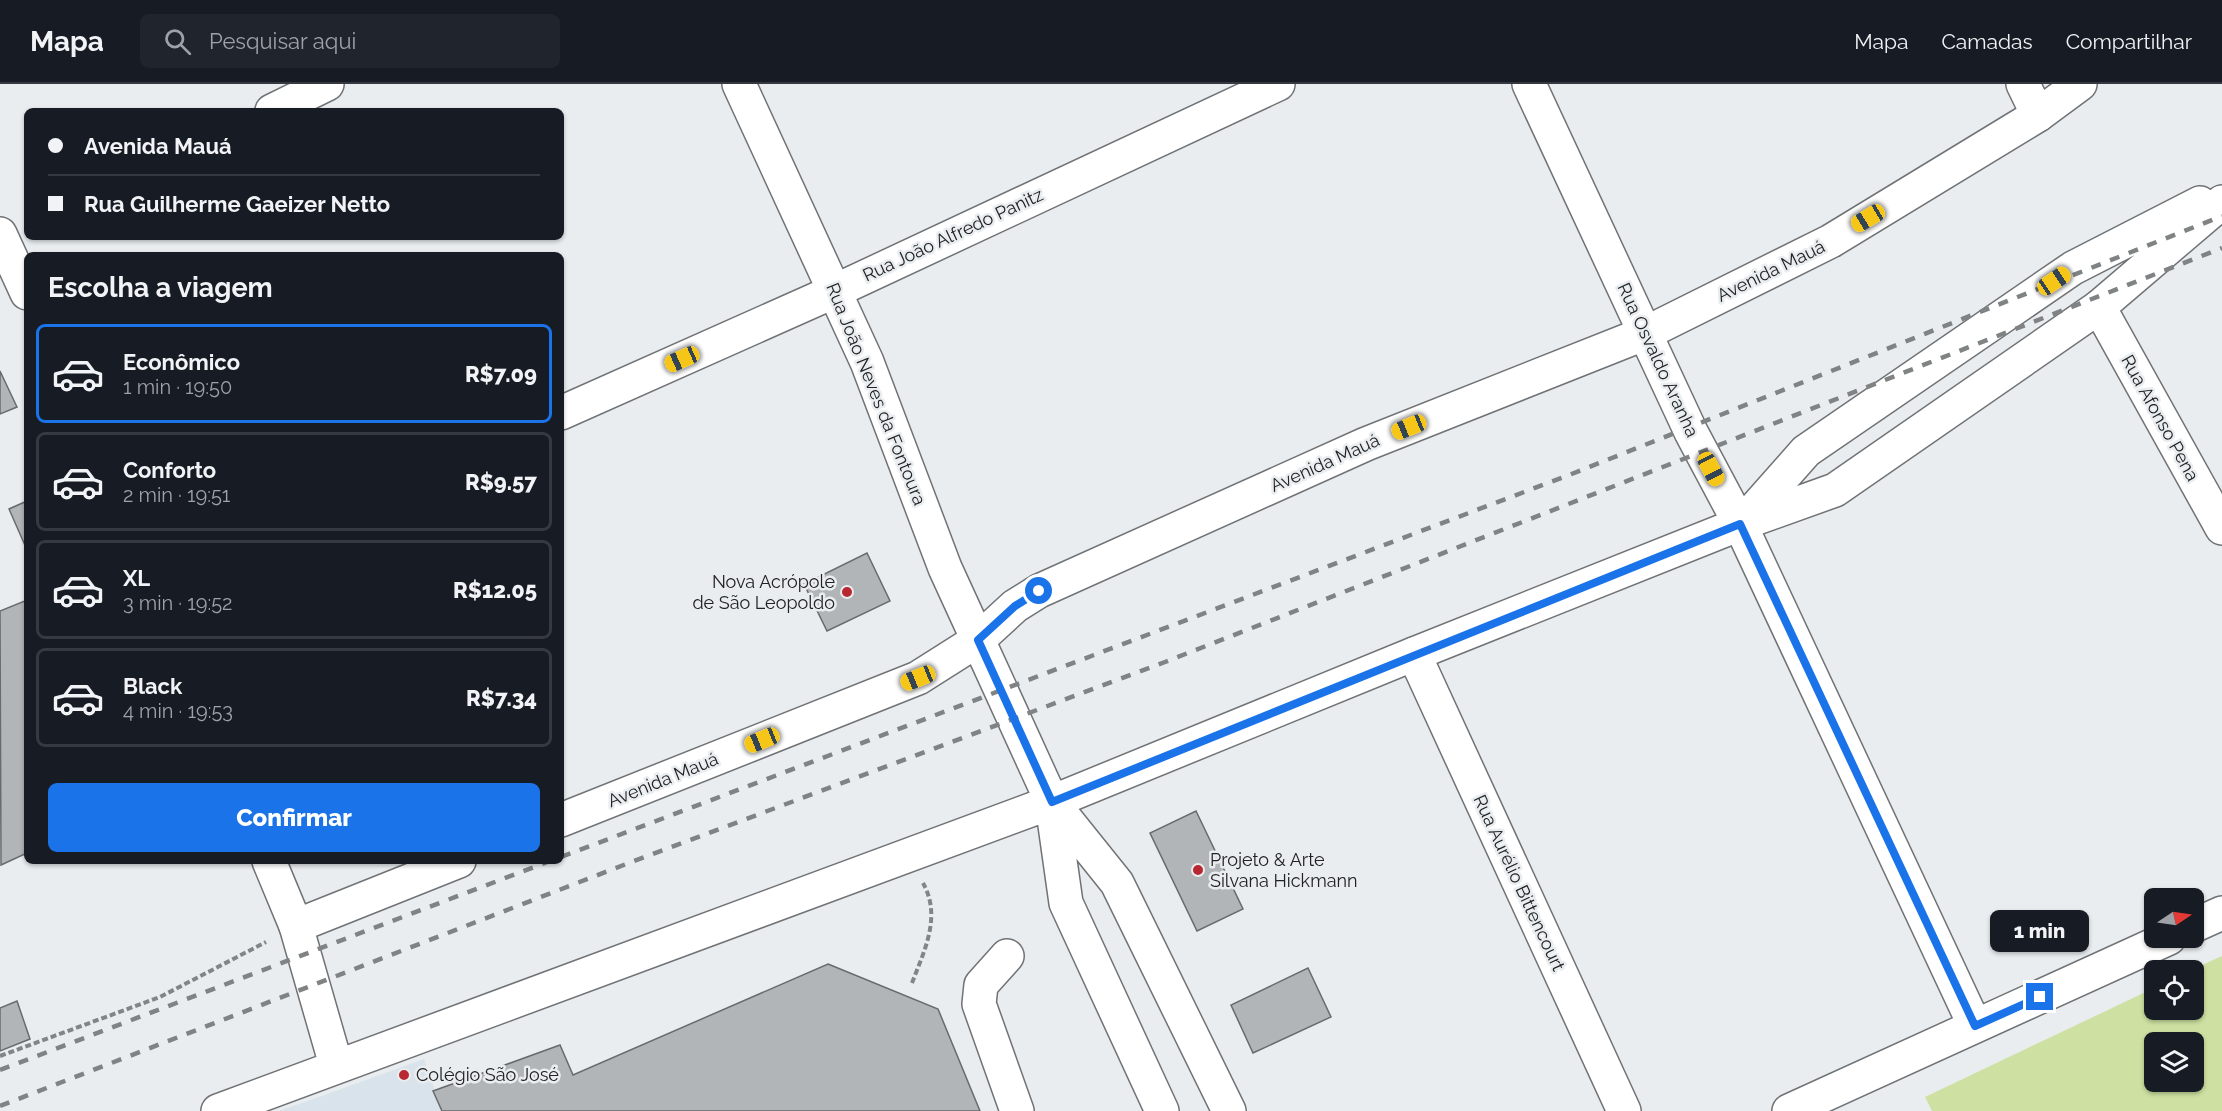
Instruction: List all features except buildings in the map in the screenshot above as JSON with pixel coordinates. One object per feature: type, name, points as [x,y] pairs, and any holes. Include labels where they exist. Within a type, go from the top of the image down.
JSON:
[{"type":"main road","points":[[278,108],[327,84]]},
{"type":"main road","name":"Rua João Neves da Fontoura","points":[[739,84],[867,362],[945,568],[1052,802]]},
{"type":"main road","name":"Rua João Alfredo Panitz","points":[[564,411],[835,291],[1278,84]]},
{"type":"main road","name":"Rua Osvaldo Aranha","points":[[1529,84],[1691,432],[1740,524],[1975,1026]]},
{"type":"main road","points":[[2023,84],[2038,115]]},
{"type":"main road","name":"Avenida Mauá","points":[[564,819],[918,678],[978,640],[1015,606],[1039,591],[1365,444],[1646,333],[1831,241],[2038,115],[2080,84]]},
{"type":"main road","points":[[1740,524],[1806,451],[2073,268],[2222,192]]},
{"type":"main road","points":[[218,1111],[336,1065],[1052,802],[1740,524],[1835,490],[2099,307],[2222,202]]},
{"type":"main road","points":[[8,239],[24,284]]},
{"type":"main road","name":"Rua Afonso Pena","points":[[2099,307],[2222,528]]},
{"type":"main road","name":"Rua Aurélio Bittencourt","points":[[1414,654],[1624,1111]]},
{"type":"main road","points":[[1052,802],[1066,903],[1162,1111]]},
{"type":"main road","points":[[1052,802],[1117,883],[1229,1111]]},
{"type":"main road","points":[[271,864],[296,926],[336,1065]]},
{"type":"main road","points":[[296,926],[451,864]]},
{"type":"main road","points":[[2204,921],[2222,913]]},
{"type":"main road","points":[[1790,1111],[2147,948]]},
{"type":"main road","points":[[1007,956],[981,986],[979,1004],[1017,1111]]},
{"type":"path","points":[[908,856],[927,890],[933,924],[912,983]]},
{"type":"path","points":[[0,1056],[160,998],[296,926]]},
{"type":"shaded area","name":"Colégio São José","points":[[424,1059],[442,1111],[278,1111],[308,1101]]},
{"type":"green space","points":[[2222,956],[2222,1111],[1932,1111],[1925,1097],[2144,993],[2144,1020],[2204,1020],[2204,964]]},
{"type":"railway","points":[[564,856],[1569,475],[2222,216]]},
{"type":"railway","points":[[0,1106],[634,861],[1165,662],[2222,248]]},
{"type":"railway","points":[[0,1070],[542,864]]},
{"type":"place","name":"Nova Acrópole de São Leopoldo","points":[[847,592]]},
{"type":"place","name":"Projeto & Arte Silvana Hickmann","points":[[1198,870]]},
{"type":"place","name":"Colégio São José","points":[[404,1075]]},
{"type":"route","points":[[1039,591],[1015,606],[978,640],[1052,802],[1740,524],[1975,1026],[2040,997]]}]
